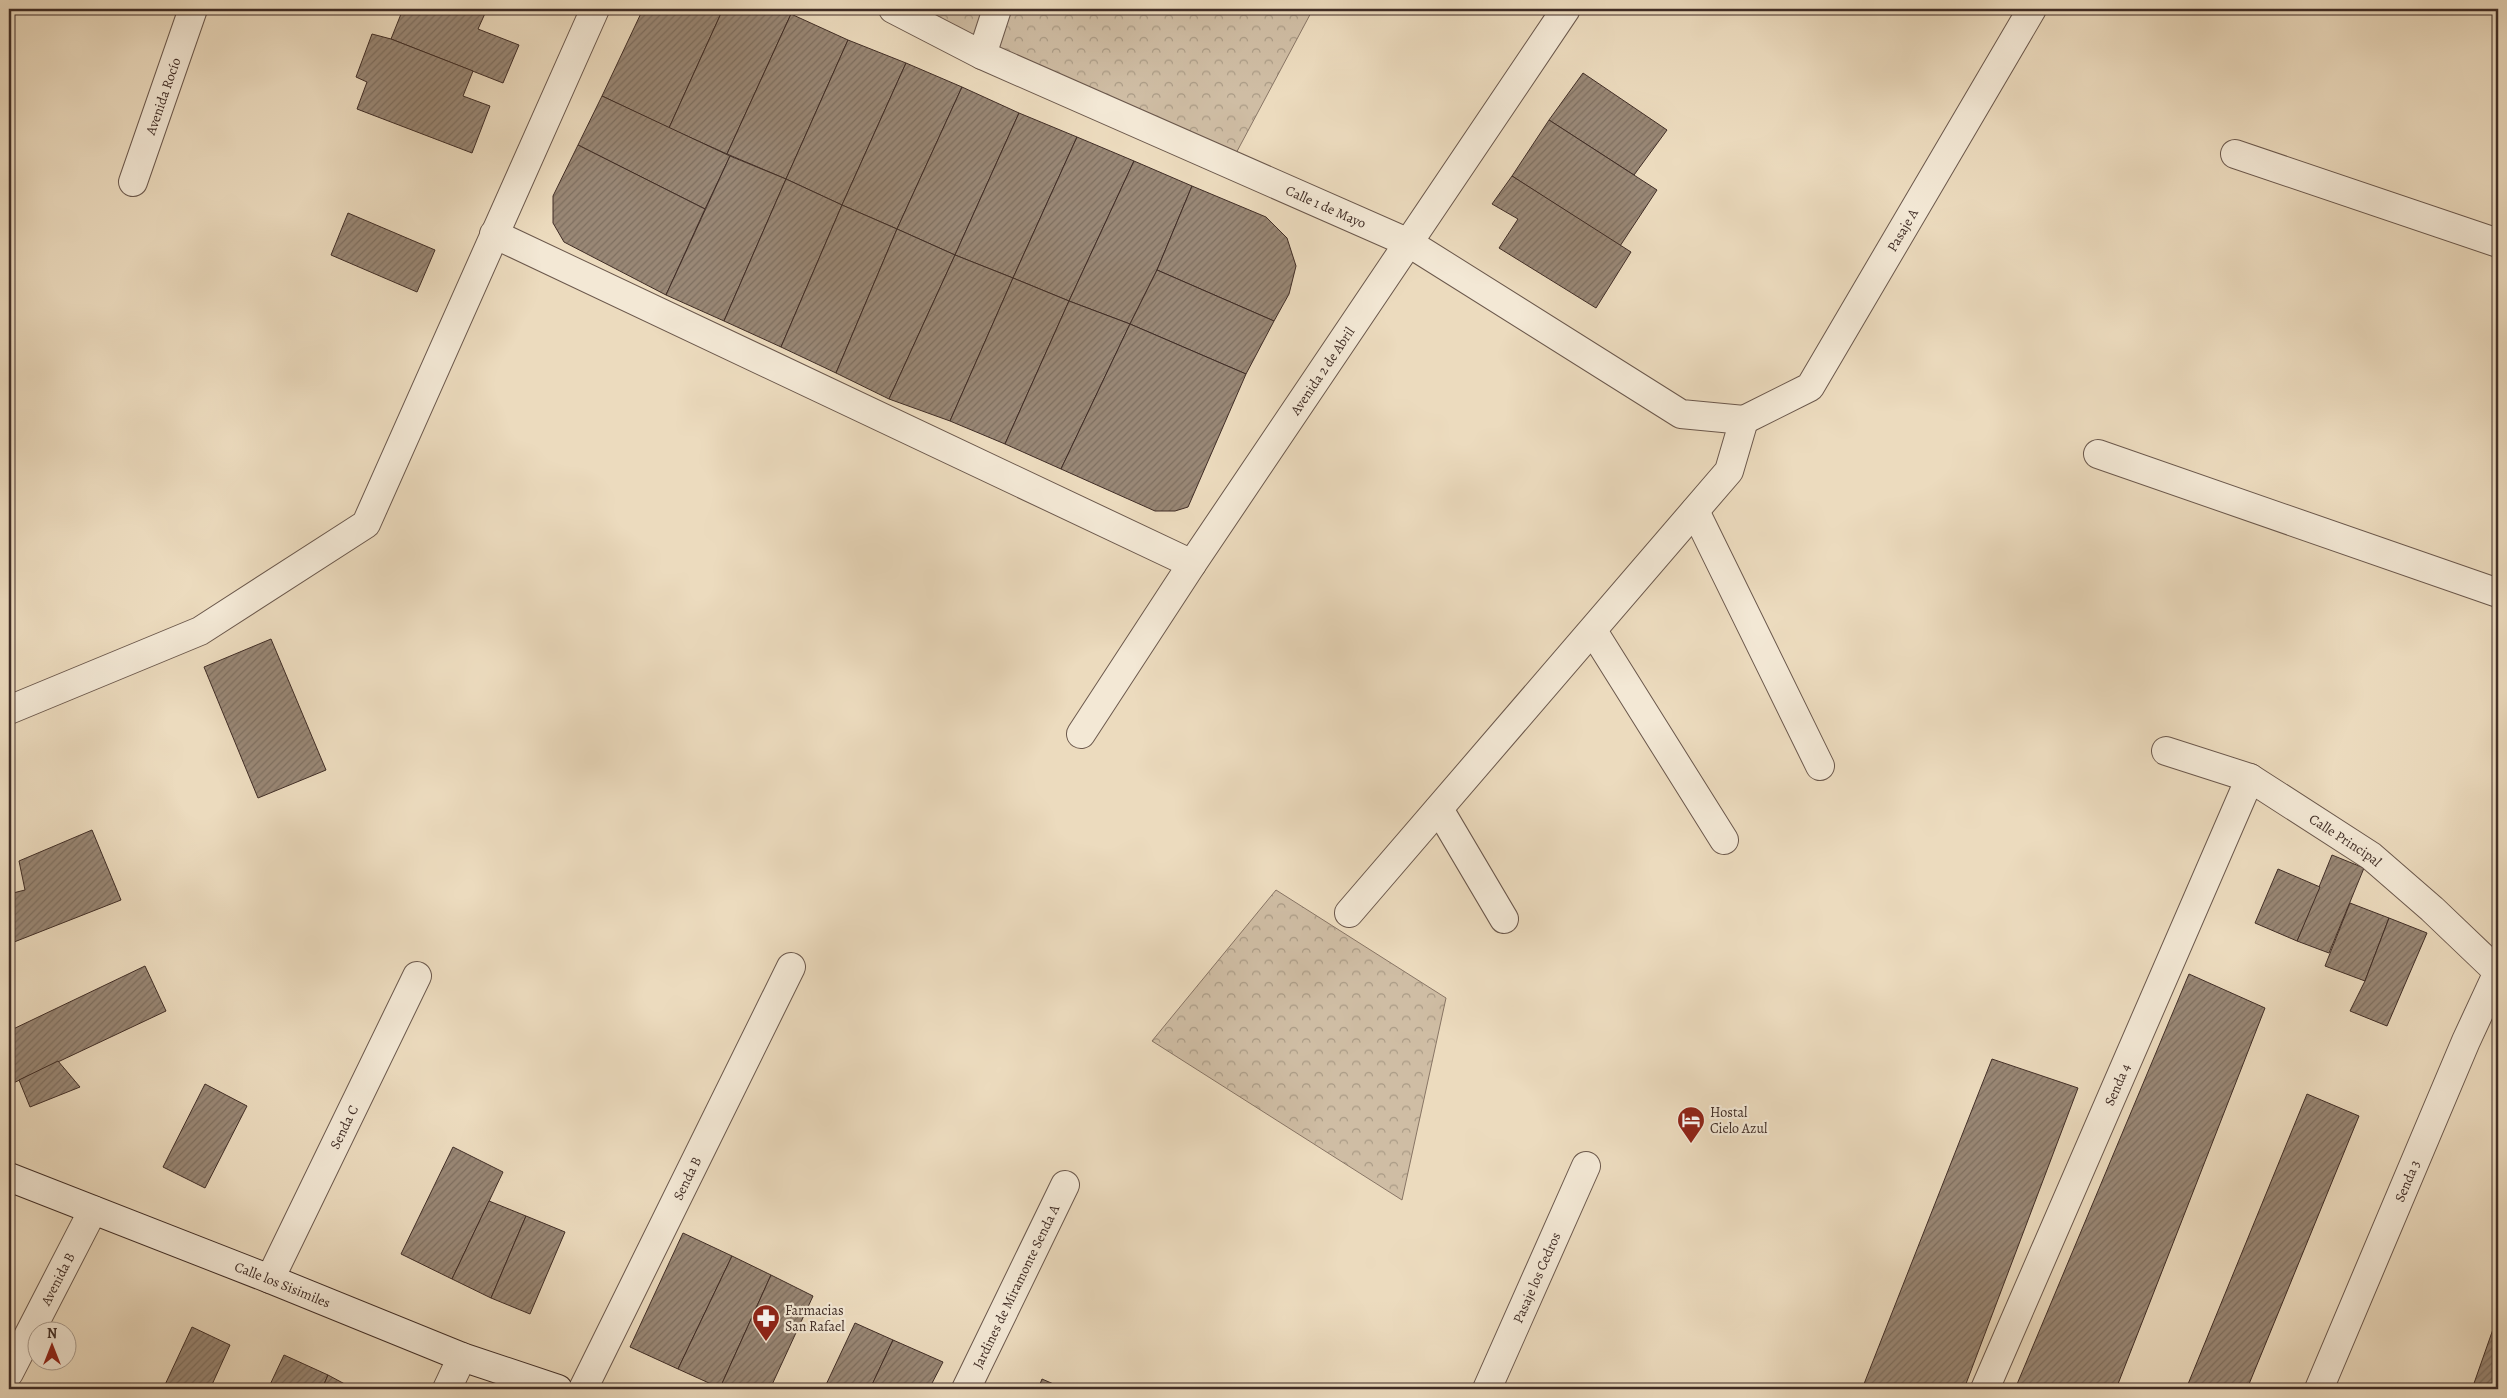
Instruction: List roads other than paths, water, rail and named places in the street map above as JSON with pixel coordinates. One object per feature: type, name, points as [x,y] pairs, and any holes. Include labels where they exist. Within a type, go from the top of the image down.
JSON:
[{"type":"street","name":"Avenida Rocío","points":[[133,182],[193,9]]},
{"type":"street","points":[[9,710],[200,631],[366,524],[595,9]]},
{"type":"street","name":"Calle 1 de Mayo","points":[[893,9],[982,55],[1408,243],[1681,414],[1744,420]]},
{"type":"street","points":[[982,55],[997,9]]},
{"type":"street","name":"Avenida 2 de Abril","points":[[1081,734],[1192,564],[1566,9]]},
{"type":"street","name":"Pasaje A","points":[[1744,420],[1810,387],[2032,9]]},
{"type":"street","points":[[2235,154],[2498,243]]},
{"type":"street","points":[[494,234],[1192,564]]},
{"type":"street","points":[[1349,913],[1730,471],[1744,420]]},
{"type":"street","points":[[2098,454],[2498,593]]},
{"type":"street","points":[[1695,510],[1820,766]]},
{"type":"street","points":[[1593,631],[1724,840]]},
{"type":"street","name":"Calle Principal","points":[[2166,751],[2250,778],[2371,856],[2432,909],[2498,972]]},
{"type":"street","name":"Senda 4","points":[[1985,1389],[2250,778]]},
{"type":"street","points":[[1439,809],[1504,919]]},
{"type":"street","name":"Senda B","points":[[583,1389],[791,967]]},
{"type":"street","name":"Senda 3","points":[[2319,1389],[2466,1041],[2498,972]]},
{"type":"street","name":"Senda C","points":[[270,1279],[418,976]]},
{"type":"street","name":"Pasaje los Cedros","points":[[1486,1389],[1586,1166]]},
{"type":"street","name":"Calle los Sisimiles","points":[[9,1177],[270,1279],[462,1357],[558,1389]]},
{"type":"street","name":"Jardines de Miramonte Senda A","points":[[966,1389],[1065,1184]]},
{"type":"street","name":"Avenida B","points":[[9,1373],[93,1210]]},
{"type":"street","points":[[447,1389],[462,1357]]},
{"type":"place","name":"Hostal Cielo Azul","points":[[1691,1144]]},
{"type":"place","name":"Farmacias San Rafael","points":[[766,1342]]}]
